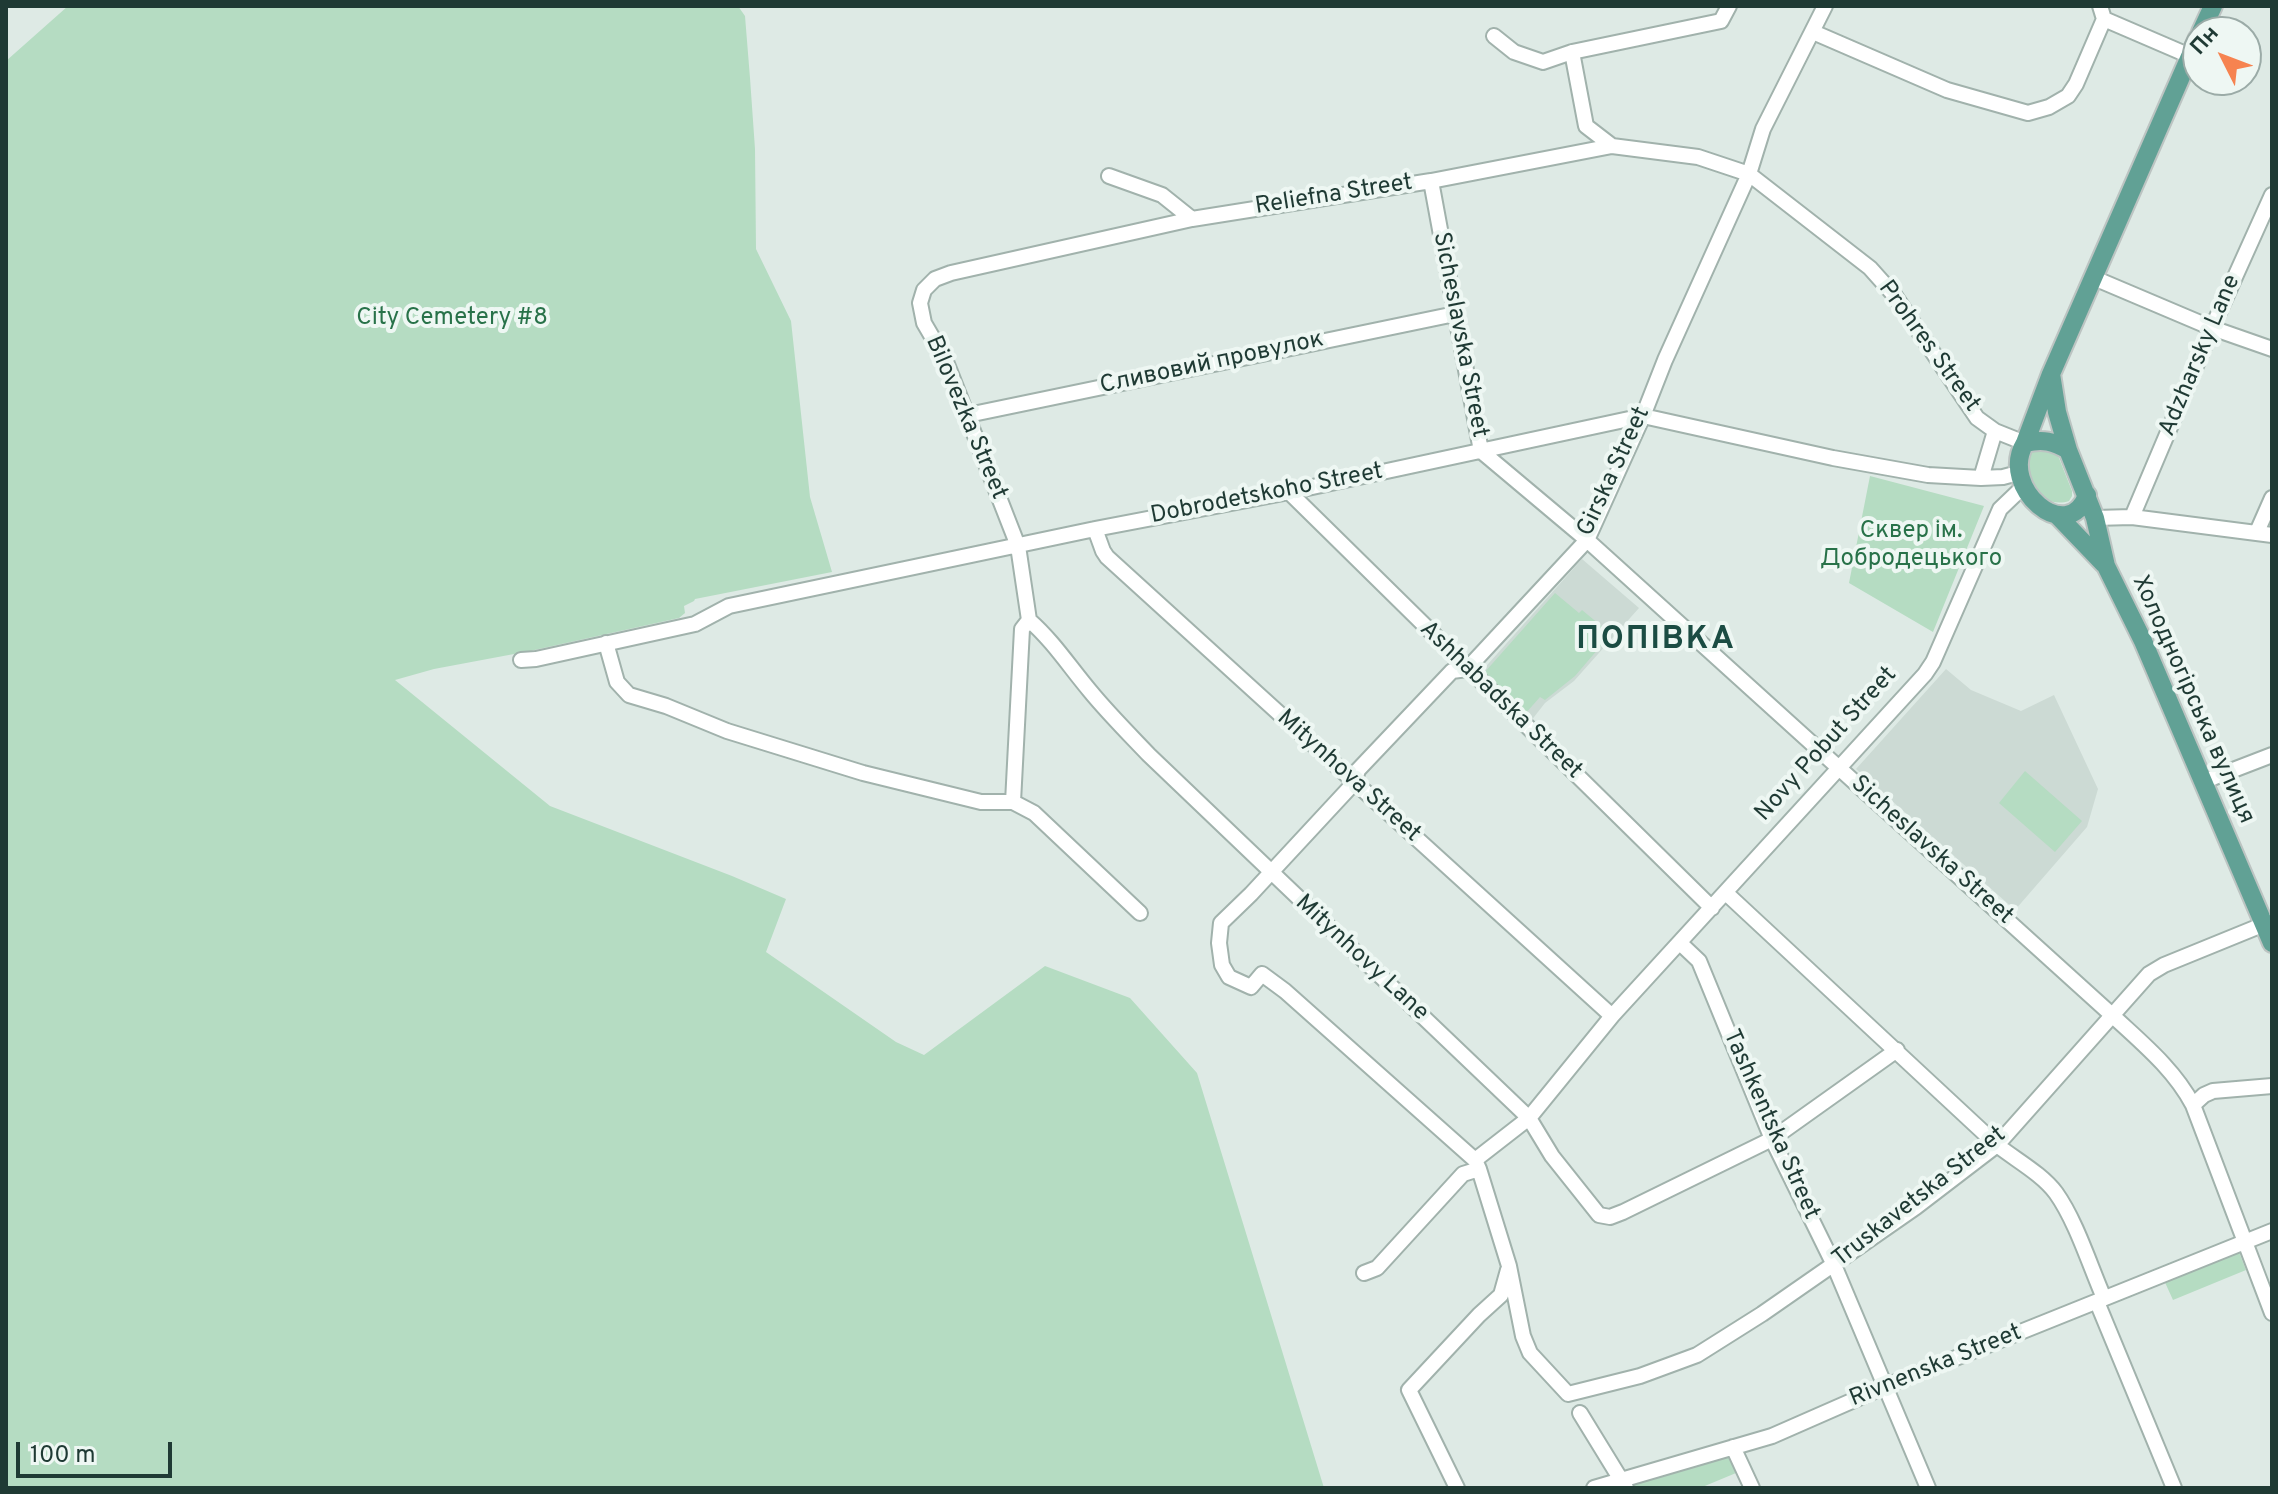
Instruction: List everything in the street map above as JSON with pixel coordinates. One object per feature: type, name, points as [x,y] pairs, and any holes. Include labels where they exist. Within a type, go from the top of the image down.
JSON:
[{"type":"main road","name":"Novy Pobut Street","points":[[2021,480],[2020,452],[2182,75]]},
{"type":"main road","points":[[2021,480],[2037,504],[2058,516],[2080,509],[2087,495],[2068,450],[2057,412],[2051,374]]},
{"type":"main road","points":[[2025,443],[2040,440],[2055,442],[2068,450]]},
{"type":"main road","name":"Холодногірська вулиця","points":[[2087,495],[2106,566],[2143,641],[2202,782],[2268,922],[2272,943]]},
{"type":"main road","name":"Холодногірська вулиця","points":[[2058,516],[2106,566]]},
{"type":"street","points":[[1494,36],[1514,52],[1543,62],[1572,52],[1721,21],[1729,6]]},
{"type":"street","name":"Girska Street","points":[[1477,1164],[1285,991],[1262,974],[1251,987],[1229,977],[1222,965],[1219,943],[1221,923],[1354,783],[1358,770],[1452,671],[1467,669],[1587,540],[1749,174],[1763,129],[1825,6]]},
{"type":"street","points":[[1813,32],[1947,90],[2028,113],[2049,107],[2068,96],[2076,84],[2102,12],[2182,52]]},
{"type":"street","points":[[1572,52],[1586,126],[1612,146]]},
{"type":"street","name":"Reliefna Street","points":[[924,290],[935,279],[951,273],[1192,219],[1431,181],[1612,146],[1698,157],[1749,174]]},
{"type":"street","name":"Prohres Street","points":[[1749,174],[1870,268],[1895,296],[1977,418],[1995,431]]},
{"type":"street","points":[[1109,176],[1162,195],[1192,219]]},
{"type":"street","name":"Sicheslavska Street","points":[[1431,181],[1481,451],[1587,540],[2163,1064],[2184,1088],[2193,1105],[2272,1313]]},
{"type":"street","name":"Adzharsky Lane","points":[[2132,517],[2272,195]]},
{"type":"street","points":[[2094,278],[2212,328],[2272,349]]},
{"type":"street","name":"Bilovezka Street","points":[[924,290],[920,303],[924,323],[945,359],[1018,546],[1029,620]]},
{"type":"street","name":"Сливовий провулок","points":[[968,415],[1455,314]]},
{"type":"street","name":"Dobrodetskoho Street","points":[[521,660],[695,624],[729,606],[1643,416],[1833,458],[1928,475],[2021,480]]},
{"type":"street","points":[[1981,478],[1995,431],[2025,443]]},
{"type":"street","name":"Novy Pobut Street","points":[[1364,1273],[1377,1268],[1463,1174],[1529,1118],[1612,1016],[1925,674],[2000,509],[2021,480]]},
{"type":"street","name":"Ashhabadska Street","points":[[1289,492],[1712,908]]},
{"type":"street","points":[[2095,518],[2132,517],[2264,534],[2272,498]]},
{"type":"street","name":"Mitynhova Street","points":[[1095,529],[1107,557],[1612,1016]]},
{"type":"street","points":[[1013,802],[1022,629],[1029,620]]},
{"type":"street","name":"Mitynhovy Lane","points":[[1029,620],[1046,635],[1090,691],[1149,755],[1529,1118],[1552,1156],[1599,1215],[1610,1217],[1623,1212],[1772,1139]]},
{"type":"street","points":[[606,643],[617,682],[629,695],[666,706],[727,731],[863,773],[981,802],[1013,802],[1034,813],[1140,913]]},
{"type":"street","points":[[2202,782],[2272,755]]},
{"type":"street","points":[[1726,893],[1997,1145],[2055,1192],[2075,1230],[2174,1488]]},
{"type":"street","name":"Truskavetska Street","points":[[1509,1266],[1520,1323],[1530,1353],[1568,1394],[1640,1376],[1697,1355],[1834,1265],[1997,1145],[2139,984],[2164,965],[2268,922]]},
{"type":"street","name":"Tashkentska Street","points":[[1680,943],[1699,961],[1772,1139],[1834,1265],[1928,1488]]},
{"type":"street","points":[[1772,1139],[1897,1050]]},
{"type":"street","points":[[2193,1105],[2213,1091],[2272,1086]]},
{"type":"street","points":[[1457,1488],[1409,1390],[1501,1295],[1509,1266],[1477,1164]]},
{"type":"street","name":"Rivnenska Street","points":[[1594,1488],[1624,1483],[1772,1436],[1886,1386],[2272,1231]]},
{"type":"street","points":[[1580,1413],[1624,1483]]},
{"type":"street","points":[[1733,1447],[1752,1488]]},
{"type":"shaded area","points":[[1582,559],[1639,608],[1574,681],[1545,703],[1527,726],[1480,673]]},
{"type":"shaded area","points":[[1946,669],[1971,690],[2021,711],[2054,695],[2098,789],[2087,827],[2015,910],[1856,769]]},
{"type":"green space","name":"City Cemetery #8","points":[[68,6],[738,6],[745,16],[750,78],[755,149],[756,249],[791,321],[810,497],[832,572],[695,599],[684,606],[685,613],[679,618],[434,669],[395,680],[550,806],[786,899],[766,952],[896,1042],[924,1055],[1045,966],[1130,998],[1197,1073],[1324,1488],[6,1488],[6,61]]},
{"type":"green space","points":[[2042,445],[2057,453],[2072,491],[2069,501],[2058,503],[2048,500],[2032,486],[2025,458],[2029,451]]},
{"type":"green space","name":"Сквер ім. Добродецького","points":[[1870,476],[1984,506],[1933,632],[1849,583]]},
{"type":"green space","points":[[1555,593],[1611,634],[1575,676],[1545,700],[1540,697],[1525,714],[1485,680],[1484,673]]},
{"type":"green space","points":[[2025,771],[2082,821],[2055,852],[1999,803]]},
{"type":"green space","points":[[2237,1247],[2246,1270],[2173,1300],[2163,1278]]},
{"type":"green space","points":[[1730,1453],[1736,1473],[1700,1488],[1632,1488],[1629,1481]]},
{"type":"district","name":"ПОПІВКА","points":[[1656,642]]}]
